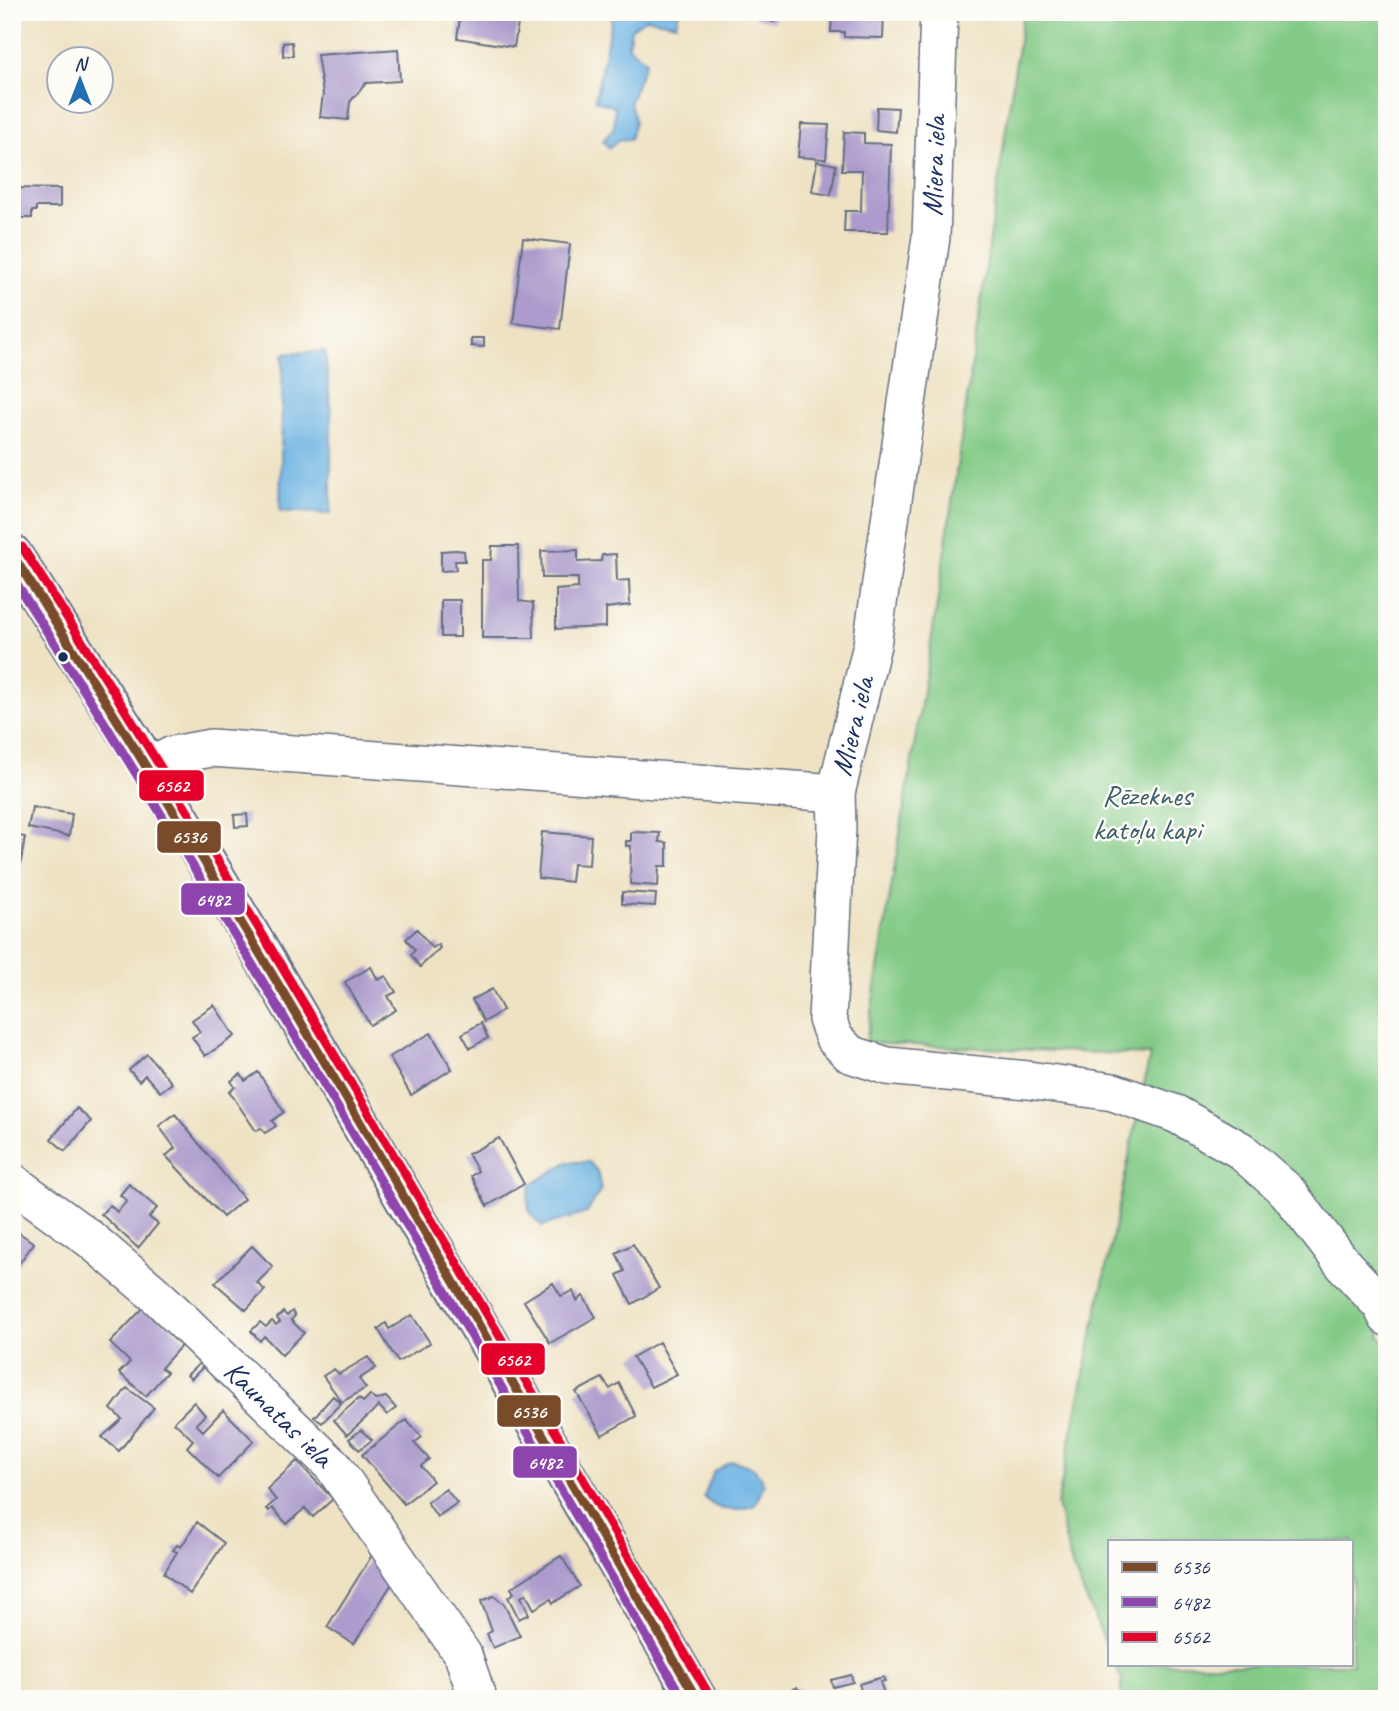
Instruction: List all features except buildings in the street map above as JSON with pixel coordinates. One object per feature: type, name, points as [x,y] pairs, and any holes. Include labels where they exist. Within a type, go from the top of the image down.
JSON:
[{"type":"main road","points":[[14,559],[149,767],[697,1699]]},
{"type":"street","name":"Miera iela","points":[[149,767],[173,755],[211,748],[836,793],[872,645],[931,237],[939,12]]},
{"type":"street","points":[[836,793],[837,828],[827,1019],[834,1038],[850,1054],[887,1066],[1028,1080],[1113,1092],[1176,1114],[1240,1150],[1287,1191],[1344,1265],[1385,1307]]},
{"type":"street","name":"Kaunatas iela","points":[[12,1182],[90,1239],[157,1296],[333,1466],[463,1655],[478,1699]]},
{"type":"green space","name":"Rēzeknes katoļu kapi","points":[[1023,12],[1387,12],[1387,1323],[1379,1336],[1387,1344],[1387,1699],[1121,1699],[1122,1680],[1116,1666],[1354,1666],[1354,1540],[1108,1540],[1108,1648],[1072,1566],[1057,1505],[1150,1055],[866,1043],[937,605]]},
{"type":"water","points":[[620,12],[679,12],[676,24],[646,18],[631,29],[628,46],[646,61],[630,101],[635,122],[630,139],[619,140],[609,148],[603,141],[614,127],[615,107],[595,100],[612,17]]},
{"type":"water","points":[[325,351],[331,412],[331,514],[280,511],[283,354]]},
{"type":"water","points":[[568,1162],[589,1162],[597,1171],[601,1189],[587,1213],[542,1226],[530,1212],[528,1198],[531,1185]]},
{"type":"water","points":[[732,1461],[744,1464],[759,1474],[764,1485],[755,1505],[728,1510],[715,1506],[704,1497],[714,1471]]},
{"type":"transit line","name":"6562","points":[[22,547],[286,973],[708,1693]]},
{"type":"transit line","name":"6536","points":[[12,554],[275,979],[697,1699]]},
{"type":"transit line","name":"6482","points":[[12,577],[100,715],[270,994],[683,1699]]}]
